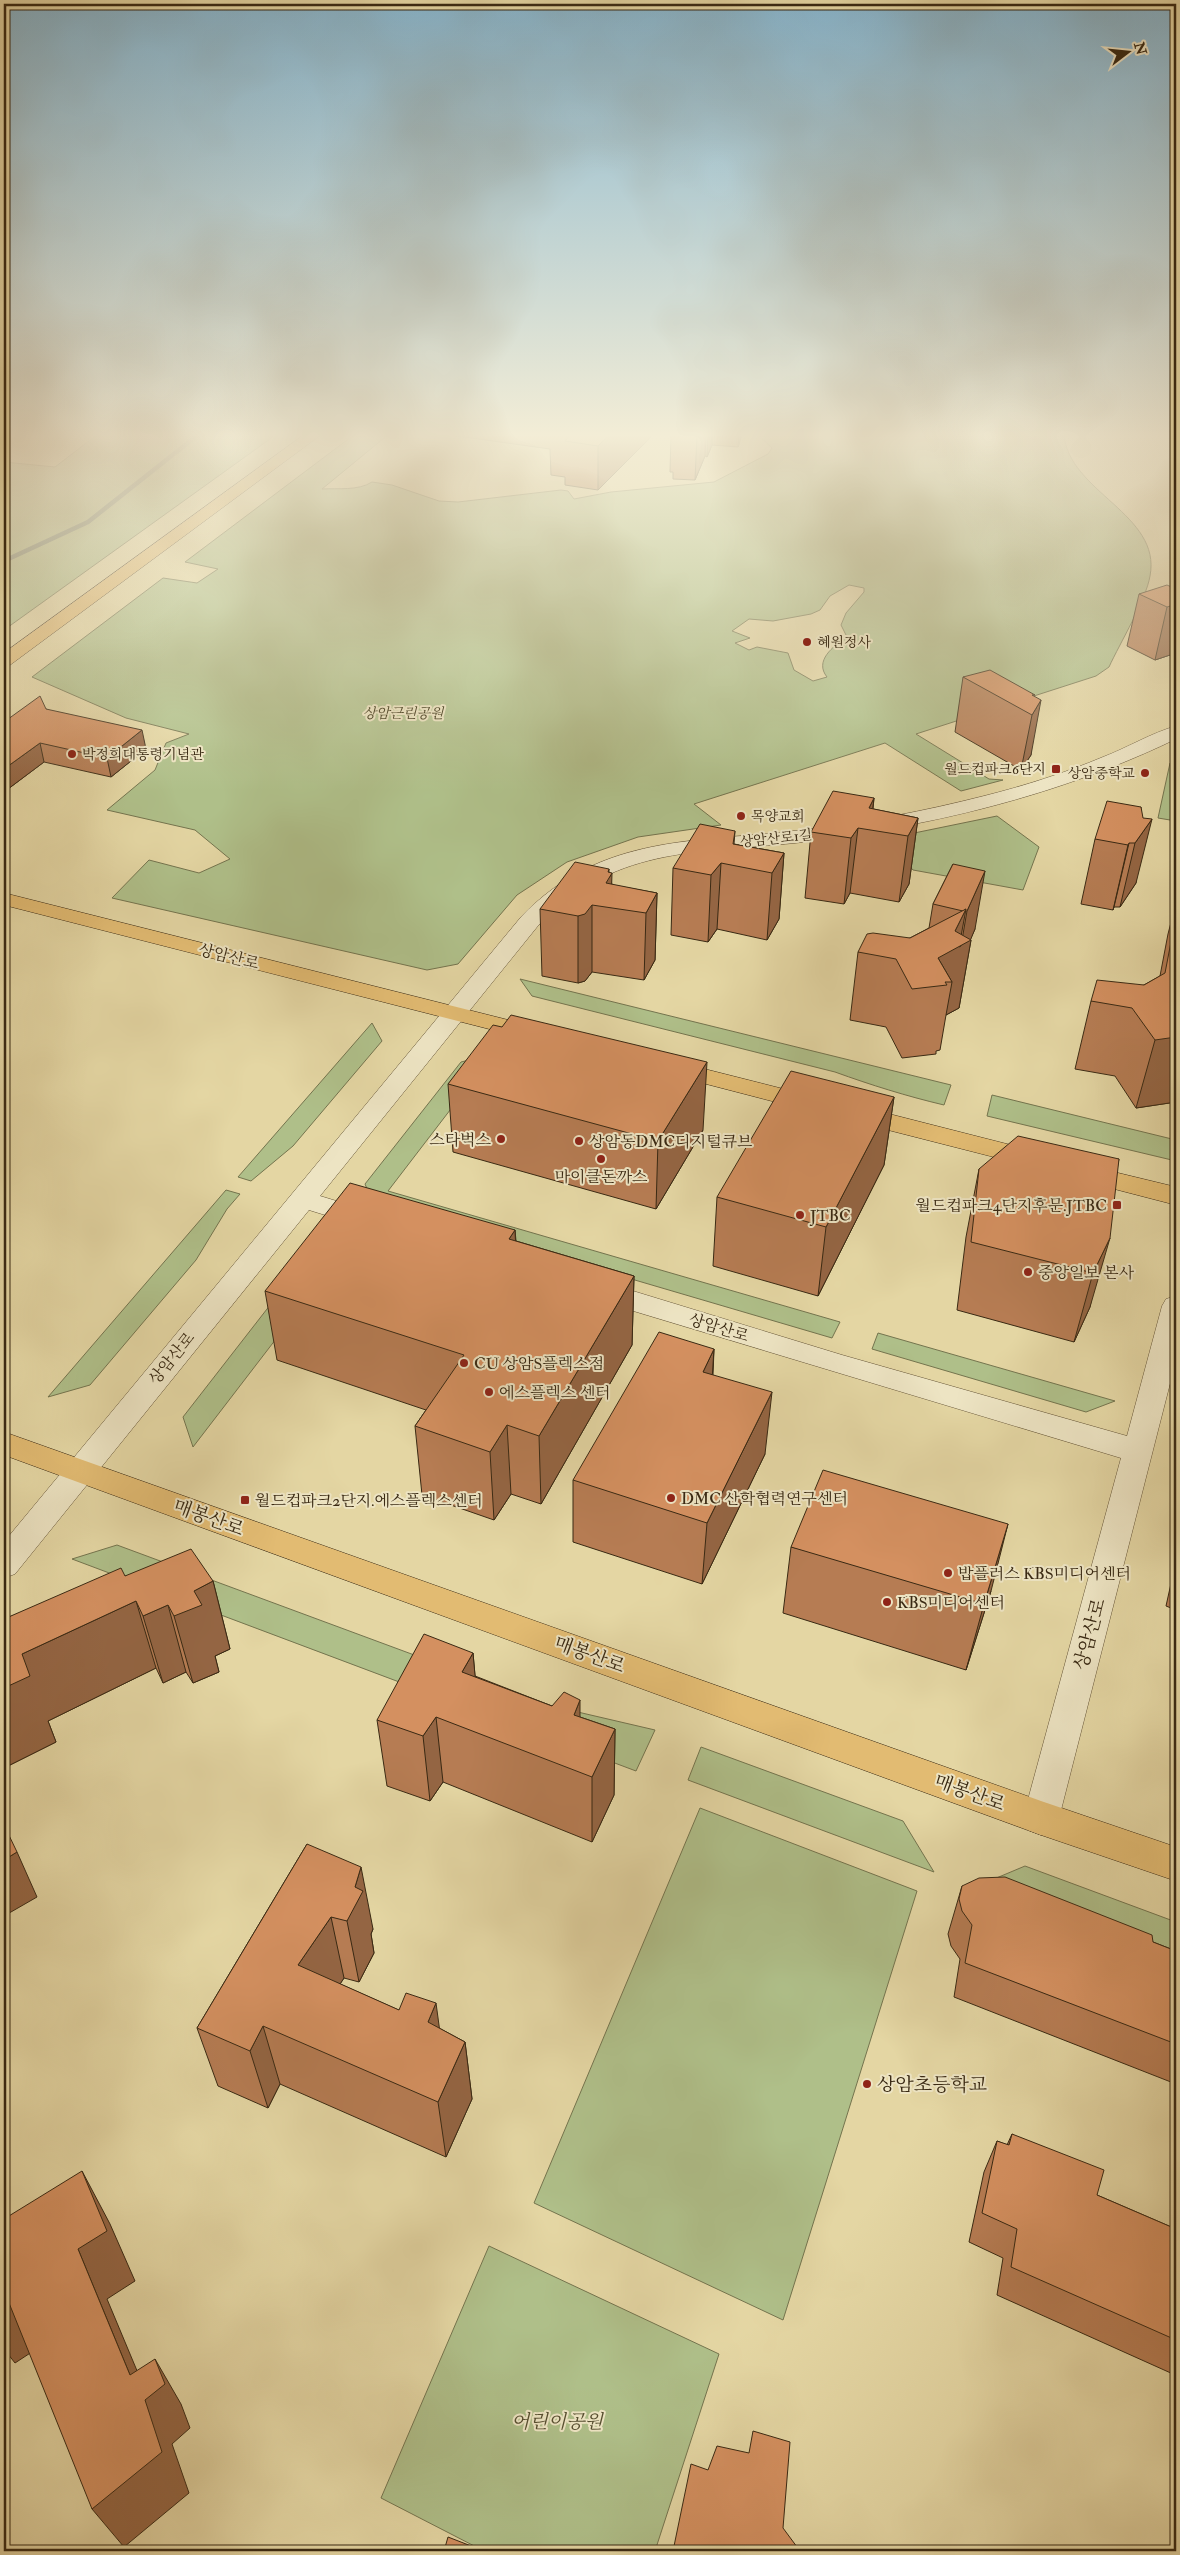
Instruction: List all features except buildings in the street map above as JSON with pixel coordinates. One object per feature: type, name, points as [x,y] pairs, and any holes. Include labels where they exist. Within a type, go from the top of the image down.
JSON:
[{"type":"main road","points":[[4,661],[152,553]]},
{"type":"main road","name":"상암산로","points":[[4,899],[561,1040]]},
{"type":"main road","points":[[647,1061],[1176,1196]]},
{"type":"main road","name":"매봉산로","points":[[4,1443],[1041,1818],[1176,1864]]},
{"type":"street","name":"상암산로1길","points":[[455,1013],[547,902],[598,870],[628,859],[667,850],[798,836],[942,812],[1077,776],[1131,755],[1176,732]]},
{"type":"street","name":"상암산로","points":[[4,1565],[79,1470],[455,1013]]},
{"type":"street","points":[[302,1199],[387,1226]]},
{"type":"street","name":"상암산로","points":[[577,1284],[842,1365],[1137,1451]]},
{"type":"street","name":"상암산로","points":[[1041,1818],[1176,1306]]},
{"type":"green space","points":[[4,553],[111,553],[4,630]]},
{"type":"green space","name":"상암근린공원","points":[[197,553],[1150,554],[1148,586],[1109,667],[1096,676],[916,734],[989,779],[1003,780],[961,791],[885,743],[694,804],[721,825],[638,837],[567,862],[517,895],[458,964],[427,970],[112,898],[149,860],[199,873],[230,859],[195,830],[107,810],[155,770],[166,743],[189,734],[126,718],[32,677],[163,578],[197,583],[218,569],[185,562]],"holes":[[[849,585],[864,588],[864,592],[846,613],[841,625],[847,637],[831,649],[824,660],[824,671],[827,677],[813,681],[794,670],[788,653],[757,647],[749,650],[735,643],[750,638],[732,631],[749,619],[773,621],[811,614],[820,610],[830,596]]]},
{"type":"green space","points":[[1176,762],[1176,821],[1158,818],[1170,763]]},
{"type":"green space","points":[[997,816],[1039,847],[1023,890],[913,870],[885,839]]},
{"type":"green space","points":[[520,979],[951,1085],[944,1105],[930,1102],[835,1072],[532,996]]},
{"type":"green space","points":[[372,1023],[382,1041],[293,1146],[251,1181],[238,1177]]},
{"type":"green space","points":[[493,1054],[388,1191],[840,1322],[832,1338],[373,1203],[365,1184],[461,1062]]},
{"type":"green space","points":[[992,1095],[1176,1140],[1176,1161],[987,1116]]},
{"type":"green space","points":[[226,1190],[240,1194],[227,1209],[196,1260],[90,1385],[48,1397]]},
{"type":"green space","points":[[352,1240],[193,1447],[183,1417],[316,1246]]},
{"type":"green space","points":[[878,1333],[1115,1401],[1086,1412],[872,1349]]},
{"type":"green space","points":[[117,1545],[552,1706],[655,1730],[636,1771],[72,1559]]},
{"type":"green space","points":[[701,1747],[903,1821],[934,1872],[688,1780]]},
{"type":"green space","points":[[700,1808],[917,1891],[783,2320],[534,2203]]},
{"type":"green space","points":[[1025,1866],[1176,1922],[1176,1964],[975,1887]]},
{"type":"green space","name":"어린이공원","points":[[489,2246],[719,2354],[655,2551],[484,2551],[381,2498]]},
{"type":"waterway","points":[[4,561],[21,553]]},
{"type":"place","name":"혜원정사","points":[[807,642]]},
{"type":"place","name":"박정희대통령기념관","points":[[72,754]]},
{"type":"place","name":"월드컵파크6단지","points":[[1056,769]]},
{"type":"place","name":"상암중학교","points":[[1145,773]]},
{"type":"place","name":"목양교회","points":[[741,816]]},
{"type":"place","name":"스타벅스","points":[[501,1139]]},
{"type":"place","name":"상암동DMC디지털큐브","points":[[579,1141]]},
{"type":"place","name":"마이클돈까스","points":[[601,1159]]},
{"type":"place","name":"월드컵파크4단지후문.JTBC","points":[[1117,1205]]},
{"type":"place","name":"JTBC","points":[[800,1215]]},
{"type":"place","name":"중앙일보 본사","points":[[1028,1272]]},
{"type":"place","name":"CU 상암S플렉스점","points":[[464,1363]]},
{"type":"place","name":"에스플렉스 센터","points":[[489,1392]]},
{"type":"place","name":"DMC 산학협력연구센터","points":[[671,1498]]},
{"type":"place","name":"월드컵파크2단지.에스플렉스센터","points":[[245,1500]]},
{"type":"place","name":"밥플러스 KBS미디어센터","points":[[948,1573]]},
{"type":"place","name":"KBS미디어센터","points":[[887,1602]]},
{"type":"place","name":"상암초등학교","points":[[867,2084]]}]
